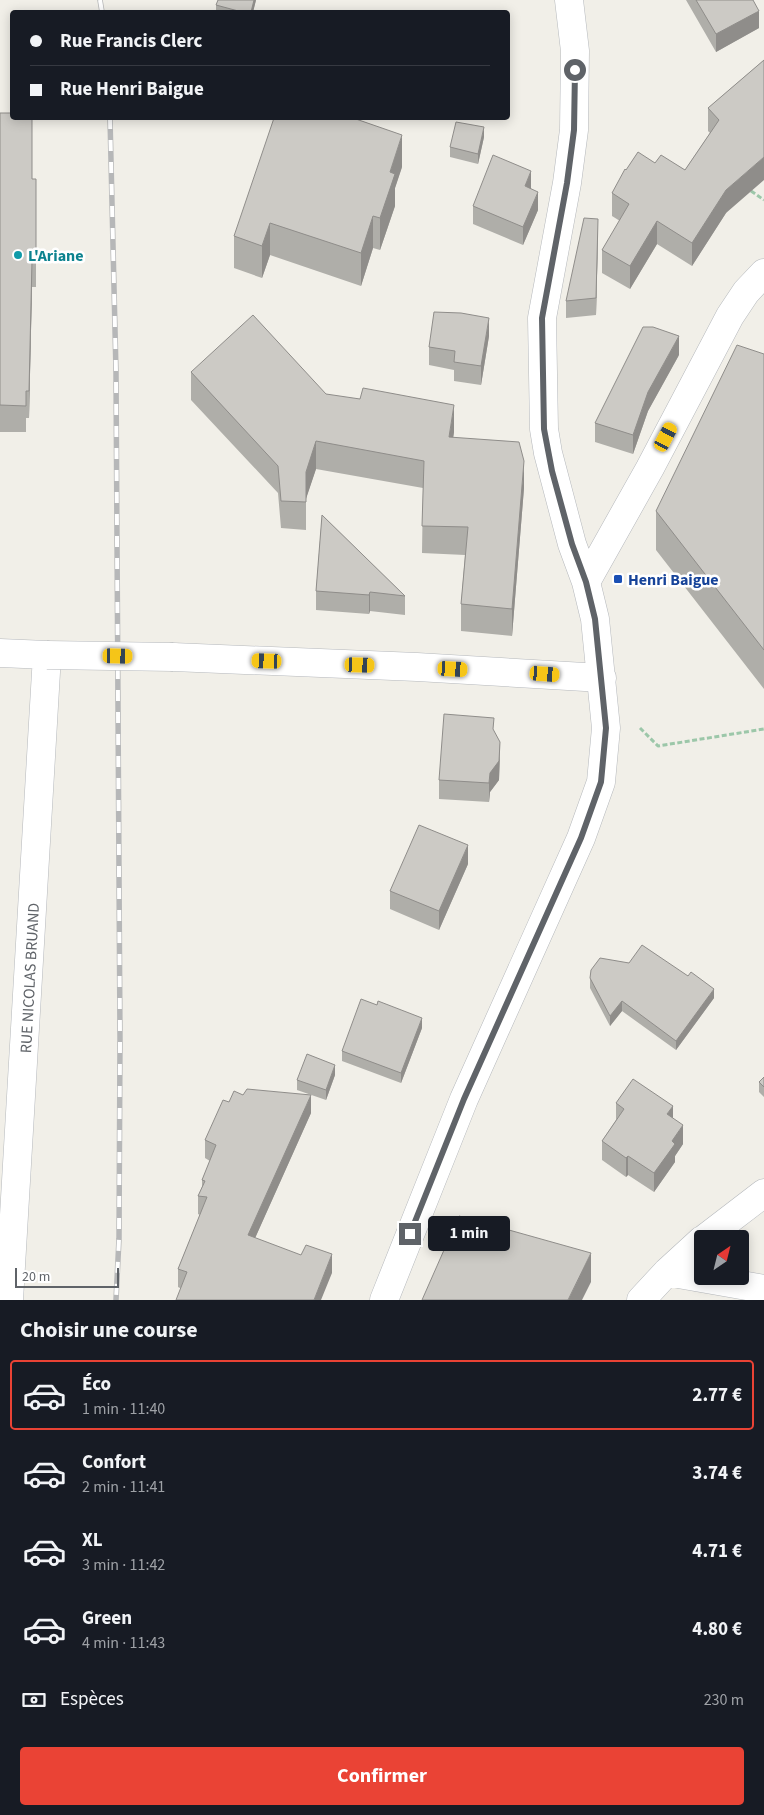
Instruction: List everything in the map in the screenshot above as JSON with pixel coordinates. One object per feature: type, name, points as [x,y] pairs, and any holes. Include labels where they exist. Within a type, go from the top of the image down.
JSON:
[{"type":"street","points":[[387,1295],[464,1099],[581,838],[601,782],[606,728],[595,619],[586,582],[572,544],[548,453],[544,429],[542,318],[567,183],[574,130],[575,51],[569,0]]},
{"type":"street","points":[[586,582],[650,468],[730,316],[746,292],[764,273]]},
{"type":"street","points":[[0,653],[173,657],[417,667],[602,678]]},
{"type":"street","name":"RUE NICOLAS BRUAND","points":[[9,1300],[47,655]]},
{"type":"street","points":[[716,1230],[764,1193]]},
{"type":"street","points":[[641,1300],[667,1272],[694,1248]]},
{"type":"street","points":[[667,1272],[764,1289]]},
{"type":"path","points":[[751,192],[764,200]]},
{"type":"path","points":[[640,728],[658,746],[764,730]]},
{"type":"building","points":[[218,0],[254,0],[252,10],[235,10],[216,5]]},
{"type":"building","points":[[696,0],[753,0],[759,11],[716,34]]},
{"type":"building","points":[[764,60],[764,157],[726,190],[692,243],[657,221],[630,266],[602,250],[629,204],[612,193],[625,169],[638,152],[655,163],[661,155],[685,170],[719,120],[708,108]]},
{"type":"building","points":[[0,113],[10,113],[10,120],[32,120],[32,179],[36,179],[36,260],[32,260],[29,391],[26,391],[26,406],[0,405]]},
{"type":"building","points":[[273,120],[359,120],[402,135],[390,172],[395,174],[380,218],[373,216],[361,253],[270,223],[262,246],[234,236]]},
{"type":"building","points":[[456,122],[484,127],[478,154],[450,147]]},
{"type":"building","points":[[493,155],[531,171],[525,186],[538,192],[523,227],[473,206]]},
{"type":"building","points":[[584,218],[598,219],[596,298],[566,301]]},
{"type":"building","points":[[434,312],[461,313],[489,318],[481,366],[454,362],[455,351],[429,347]]},
{"type":"building","points":[[253,315],[326,394],[360,399],[363,388],[454,405],[449,437],[519,442],[524,461],[512,609],[461,604],[468,527],[422,526],[424,461],[316,441],[306,472],[306,502],[281,501],[278,466],[191,372]]},
{"type":"building","points":[[643,327],[653,327],[679,336],[648,392],[633,435],[595,423]]},
{"type":"building","points":[[737,345],[764,354],[764,650],[656,511]]},
{"type":"building","points":[[322,515],[405,596],[370,592],[369,595],[316,591]]},
{"type":"building","points":[[444,714],[494,718],[493,729],[500,742],[499,761],[490,773],[489,783],[439,780]]},
{"type":"building","points":[[419,825],[468,845],[439,911],[390,891]]},
{"type":"building","points":[[642,945],[688,976],[691,972],[714,989],[676,1041],[622,1001],[610,1016],[590,978],[591,970],[600,958],[629,963]]},
{"type":"building","points":[[361,999],[377,1005],[378,1001],[422,1018],[401,1073],[342,1051]]},
{"type":"building","points":[[307,1054],[335,1065],[326,1090],[297,1080]]},
{"type":"building","points":[[764,1077],[764,1087],[759,1082]]},
{"type":"building","points":[[633,1079],[673,1106],[667,1114],[683,1125],[672,1141],[675,1144],[654,1173],[628,1156],[626,1158],[602,1141],[624,1109],[616,1103]]},
{"type":"building","points":[[247,1089],[311,1095],[248,1235],[301,1255],[306,1245],[332,1254],[314,1300],[176,1300],[187,1272],[178,1269],[207,1197],[198,1196],[205,1181],[202,1180],[216,1145],[205,1140],[223,1100],[229,1102],[234,1091],[243,1095]]},
{"type":"building","points":[[459,1216],[591,1253],[568,1300],[422,1300]]},
{"type":"railway","points":[[100,0],[102,10]]},
{"type":"railway","points":[[110,120],[116,372],[120,1040],[119,1239],[116,1300]]},
{"type":"place","name":"L'Ariane","points":[[18,255]]},
{"type":"place","name":"Henri Baigue","points":[[618,579]]},
{"type":"route","points":[[410,1234],[464,1099],[581,838],[601,782],[606,728],[595,619],[586,582],[572,544],[552,471],[544,429],[542,318],[567,183],[574,130],[575,70]]}]
